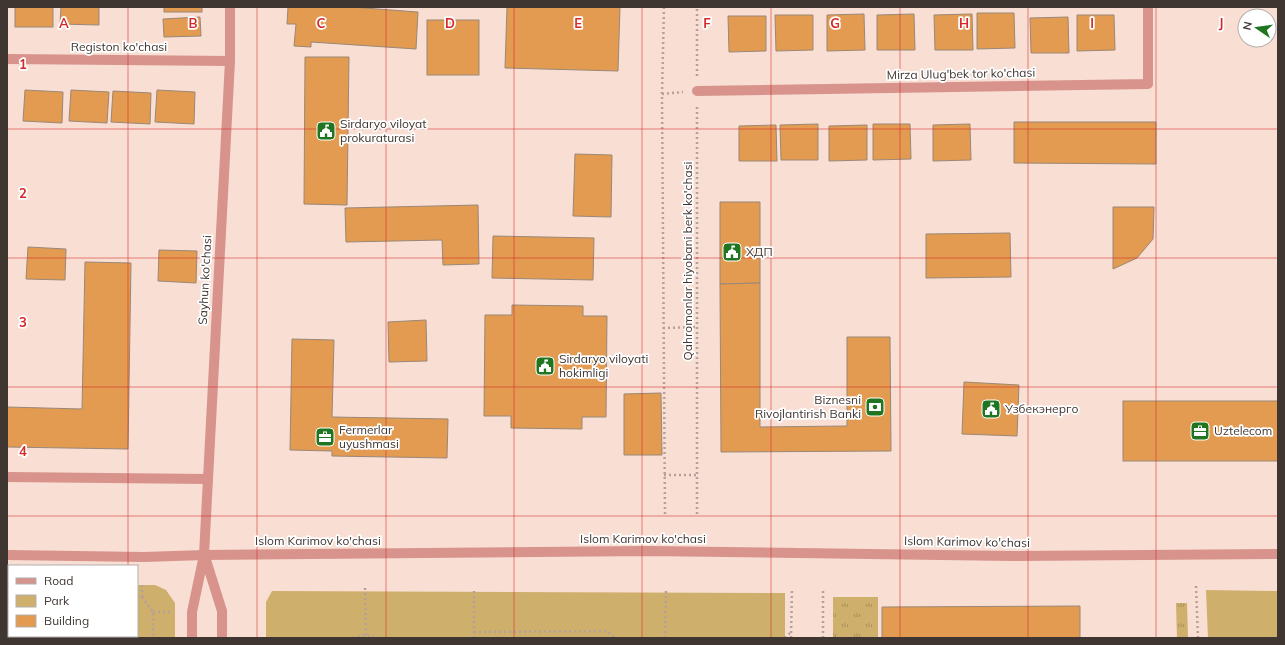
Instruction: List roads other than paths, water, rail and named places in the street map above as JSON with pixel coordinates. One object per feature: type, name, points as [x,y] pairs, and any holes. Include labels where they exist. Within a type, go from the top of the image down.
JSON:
[{"type":"street","name":"Sayhun ko'chasi","points":[[192,638],[192,612],[204,555],[230,61],[230,7]]},
{"type":"street","name":"Mirza Ulug'bek tor ko'chasi","points":[[697,91],[1148,84],[1148,7]]},
{"type":"street","name":"Registon ko'chasi","points":[[7,59],[230,61]]},
{"type":"street","points":[[7,477],[208,479]]},
{"type":"street","name":"Islom Karimov ko'chasi","points":[[7,555],[144,556],[648,551],[1012,556],[1278,554]]},
{"type":"street","name":"Sayhun ko'chasi","points":[[204,555],[222,611],[222,638]]},
{"type":"place","name":"Sirdaryo viloyat prokuraturasi","points":[[326,131]]},
{"type":"place","name":"ХДП","points":[[732,252]]},
{"type":"place","name":"Sirdaryo viloyati hokimligi","points":[[545,366]]},
{"type":"place","name":"Biznesni Rivojlantirish Banki","points":[[875,407]]},
{"type":"place","name":"Узбекэнерго","points":[[991,409]]},
{"type":"place","name":"Uztelecom","points":[[1200,431]]},
{"type":"place","name":"Fermerlar uyushmasi","points":[[325,437]]}]
